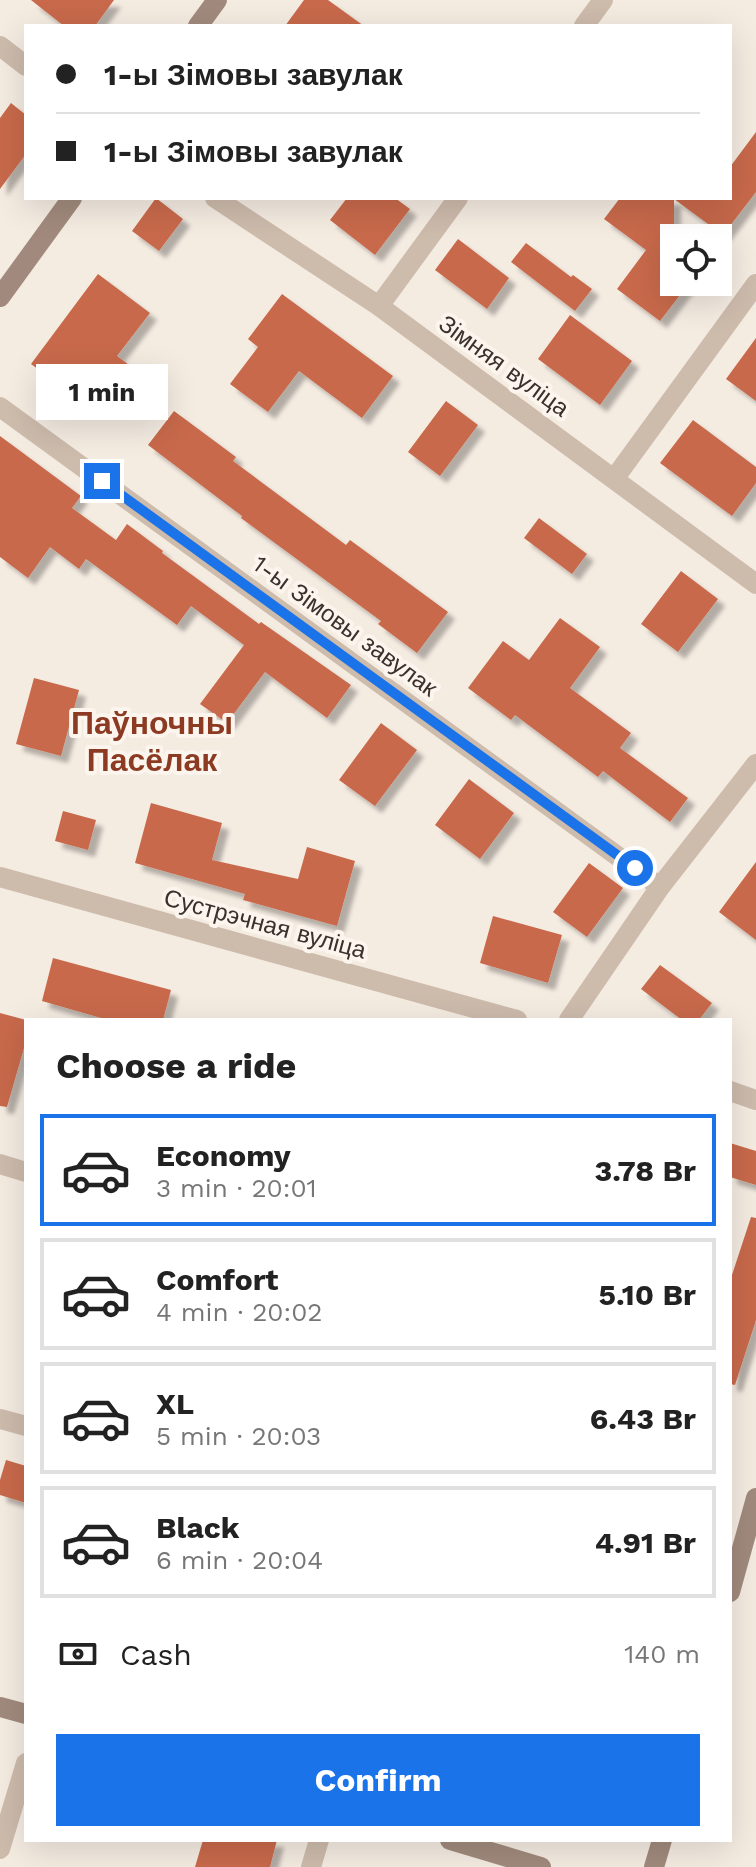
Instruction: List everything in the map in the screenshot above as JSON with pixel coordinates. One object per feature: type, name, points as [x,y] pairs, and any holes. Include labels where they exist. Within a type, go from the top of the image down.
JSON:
[{"type":"street","points":[[199,24],[217,0]]},
{"type":"street","points":[[585,24],[603,0]]},
{"type":"street","points":[[0,46],[24,64]]},
{"type":"street","points":[[0,297],[71,200]]},
{"type":"street","name":"Зімняя вуліца","points":[[218,200],[379,306],[756,584]]},
{"type":"street","points":[[379,306],[457,200]]},
{"type":"street","points":[[614,479],[756,284]]},
{"type":"street","name":"1-ы Зімовы завулак","points":[[0,407],[660,887]]},
{"type":"street","points":[[570,1018],[660,887],[756,764]]},
{"type":"street","name":"Сустрэчная вуліца","points":[[0,877],[510,1018]]},
{"type":"street","points":[[732,1092],[756,1100]]},
{"type":"street","points":[[0,1164],[24,1171]]},
{"type":"street","points":[[0,1419],[24,1425]]},
{"type":"street","points":[[732,1585],[756,1498]]},
{"type":"street","points":[[0,1707],[24,1713]]},
{"type":"street","points":[[0,1849],[24,1770]]},
{"type":"street","points":[[311,1867],[318,1842]]},
{"type":"street","points":[[457,1842],[541,1867]]},
{"type":"street","points":[[654,1867],[661,1842]]},
{"type":"building","points":[[31,0],[114,0],[96,24],[61,24]]},
{"type":"building","points":[[304,0],[328,0],[361,24],[286,24]]},
{"type":"building","points":[[11,103],[24,113],[24,157],[0,189],[0,118]]},
{"type":"building","points":[[756,132],[756,192],[731,224],[708,224],[675,200],[732,200],[732,164]]},
{"type":"building","points":[[155,200],[183,219],[159,251],[132,231]]},
{"type":"building","points":[[345,200],[398,200],[410,209],[375,255],[330,220]]},
{"type":"building","points":[[618,200],[674,200],[674,224],[660,224],[660,296],[679,296],[660,321],[617,289],[646,250],[604,219]]},
{"type":"building","points":[[458,239],[509,278],[487,309],[435,270]]},
{"type":"building","points":[[526,243],[592,289],[575,311],[511,262]]},
{"type":"building","points":[[98,274],[150,313],[117,356],[148,379],[130,403],[103,382],[86,405],[31,364]]},
{"type":"building","points":[[282,294],[393,376],[362,418],[299,371],[268,412],[230,384],[258,347],[248,339]]},
{"type":"building","points":[[570,315],[632,361],[600,405],[538,359]]},
{"type":"building","points":[[756,338],[756,401],[726,379]]},
{"type":"building","points":[[446,401],[478,425],[440,476],[408,452]]},
{"type":"building","points":[[174,411],[236,457],[233,461],[346,545],[350,540],[448,612],[417,653],[378,624],[381,621],[148,445]]},
{"type":"building","points":[[693,420],[756,467],[756,483],[732,516],[660,463]]},
{"type":"building","points":[[0,436],[81,496],[72,508],[116,540],[127,524],[259,624],[261,622],[351,685],[327,718],[265,672],[227,723],[200,704],[244,645],[191,606],[177,625],[86,559],[79,569],[50,547],[28,578],[0,557]]},
{"type":"building","points":[[539,518],[587,554],[572,574],[524,538]]},
{"type":"building","points":[[681,571],[718,599],[678,652],[641,624]]},
{"type":"building","points":[[560,618],[600,647],[570,688],[631,733],[620,748],[688,798],[670,822],[603,771],[598,777],[515,715],[511,720],[468,688],[503,641],[529,660]]},
{"type":"building","points":[[34,678],[79,690],[61,756],[16,744]]},
{"type":"building","points":[[381,723],[417,750],[375,806],[339,780]]},
{"type":"building","points":[[469,779],[514,813],[480,859],[435,825]]},
{"type":"building","points":[[151,803],[222,823],[212,860],[298,879],[307,847],[355,861],[337,926],[243,900],[245,894],[135,863]]},
{"type":"building","points":[[63,811],[96,820],[88,850],[55,841]]},
{"type":"building","points":[[756,862],[756,940],[719,912]]},
{"type":"building","points":[[589,863],[623,888],[587,937],[553,912]]},
{"type":"building","points":[[493,916],[562,935],[548,983],[480,963]]},
{"type":"building","points":[[53,958],[171,990],[164,1018],[101,1018],[42,1001]]},
{"type":"building","points":[[660,965],[712,1003],[701,1018],[679,1018],[641,989]]},
{"type":"building","points":[[0,1013],[24,1019],[24,1048],[7,1107],[0,1106]]},
{"type":"building","points":[[732,1144],[756,1151],[756,1185],[732,1178]]},
{"type":"building","points":[[751,1217],[756,1218],[756,1320],[735,1385],[732,1384],[732,1275]]},
{"type":"building","points":[[6,1460],[24,1465],[24,1502],[0,1495],[0,1480]]},
{"type":"building","points":[[202,1842],[276,1842],[270,1867],[195,1867]]},
{"type":"district","name":"Паўночны Пасёлак","points":[[152,742]]},
{"type":"route","points":[[102,481],[635,868]]}]
